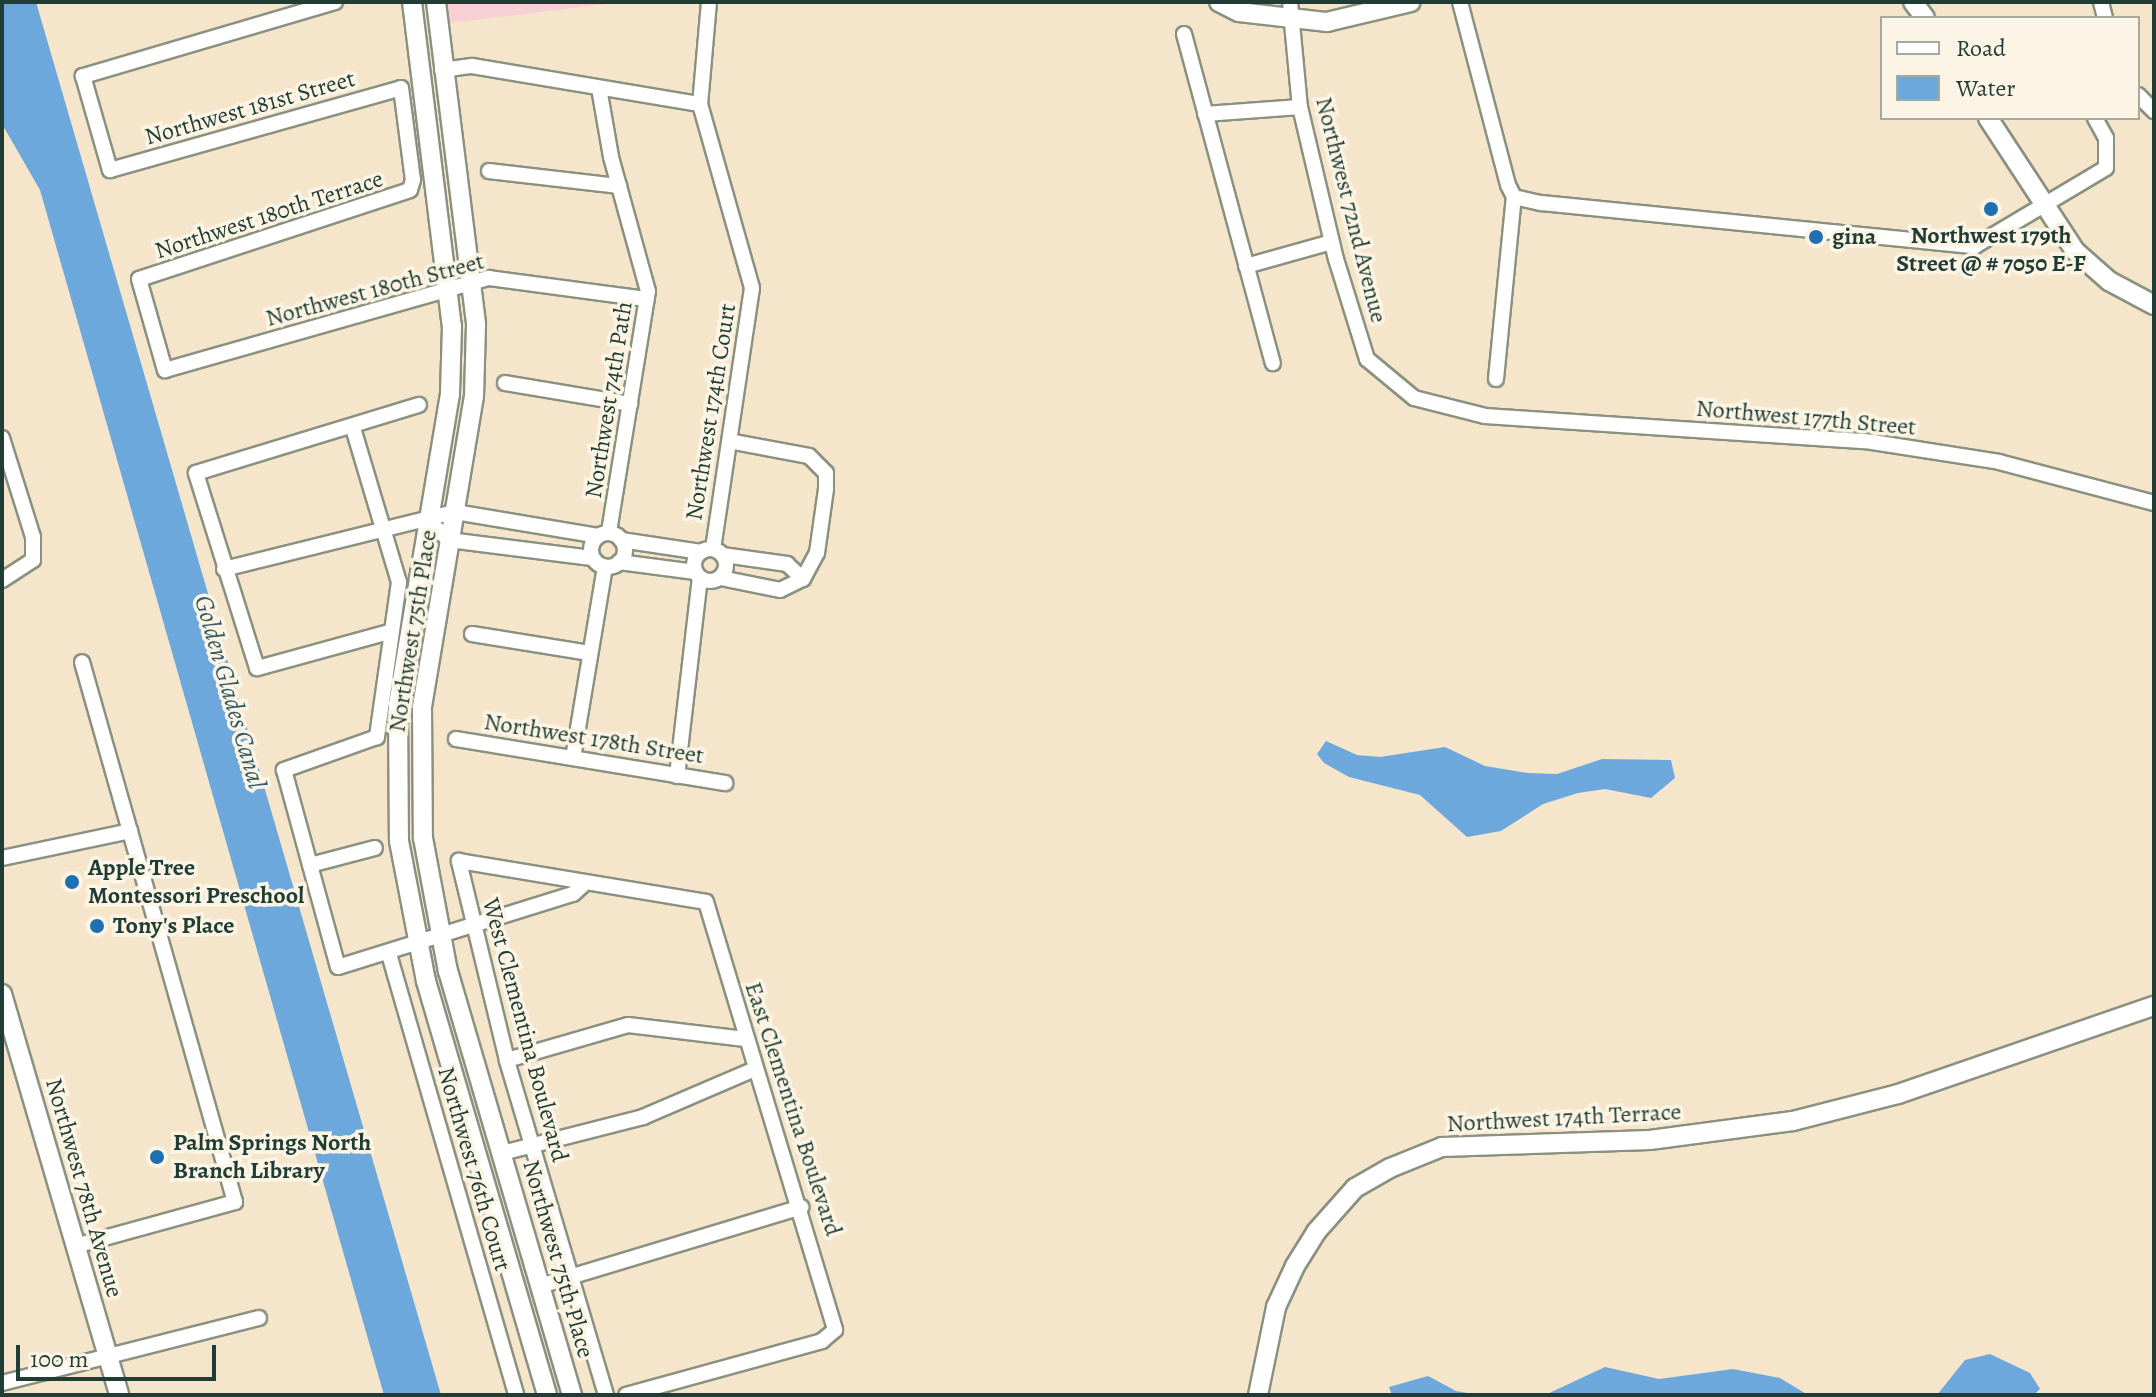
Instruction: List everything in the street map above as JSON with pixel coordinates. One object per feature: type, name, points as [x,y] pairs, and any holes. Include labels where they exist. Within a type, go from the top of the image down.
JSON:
[{"type":"street","name":"Northwest 181st Street","points":[[335,2],[83,76],[110,170],[401,88],[413,180],[410,190]]},
{"type":"street","name":"Northwest 75th Place","points":[[412,2],[449,289],[450,394],[395,753],[399,841],[417,944],[547,1395]]},
{"type":"street","name":"Northwest 75th Place","points":[[436,2],[442,70],[474,282],[474,396],[449,540],[419,753],[423,838],[440,937],[572,1395]]},
{"type":"street","name":"Northwest 174th Court","points":[[709,2],[700,104],[752,288],[712,552]]},
{"type":"street","points":[[1219,2],[1239,12],[1290,22],[1327,22],[1411,2]]},
{"type":"street","name":"Northwest 72nd Avenue","points":[[1290,2],[1300,107],[1332,242],[1367,359],[1414,398],[1448,410]]},
{"type":"street","points":[[1460,2],[1514,197],[1496,379]]},
{"type":"street","points":[[1184,34],[1273,363]]},
{"type":"street","points":[[442,70],[472,66],[700,104]]},
{"type":"street","name":"Northwest 74th Path","points":[[599,88],[647,299],[610,536]]},
{"type":"street","points":[[1205,114],[1300,107]]},
{"type":"street","points":[[1989,120],[2045,209],[2092,268],[2154,305]]},
{"type":"street","points":[[1514,197],[1968,246],[1988,242],[2106,168],[2106,138],[2096,120]]},
{"type":"street","points":[[489,171],[619,186]]},
{"type":"street","name":"Northwest 180th Terrace","points":[[165,370],[139,279],[410,190]]},
{"type":"street","points":[[1246,266],[1332,242]]},
{"type":"street","name":"Northwest 180th Street","points":[[165,370],[489,278],[647,299]]},
{"type":"street","points":[[505,383],[630,404]]},
{"type":"street","points":[[389,632],[257,668],[196,473],[353,428],[419,405]]},
{"type":"street","name":"Northwest 177th Street","points":[[1448,410],[1872,442],[1999,462],[2154,503]]},
{"type":"street","points":[[353,428],[399,582],[389,632],[377,737],[284,770],[338,967],[472,928],[573,894],[583,885]]},
{"type":"street","points":[[2,438],[33,537],[33,560],[2,580]]},
{"type":"street","points":[[429,521],[449,540],[721,578],[780,590],[803,579],[817,553],[826,473],[820,463],[729,441]]},
{"type":"street","points":[[224,569],[383,527],[429,521],[455,512],[787,564],[803,579]]},
{"type":"street","points":[[605,562],[591,548],[610,536]]},
{"type":"street","points":[[605,562],[625,552],[610,536]]},
{"type":"street","points":[[677,776],[698,575],[712,552]]},
{"type":"street","points":[[712,552],[726,571],[721,578]]},
{"type":"street","points":[[573,758],[605,562]]},
{"type":"street","points":[[472,634],[589,653]]},
{"type":"street","points":[[75,1246],[235,1202],[82,662]]},
{"type":"street","name":"Northwest 178th Street","points":[[456,739],[725,783]]},
{"type":"street","points":[[2,858],[130,831]]},
{"type":"street","points":[[310,865],[375,848]]},
{"type":"street","name":"West Clementina Boulevard","points":[[583,885],[459,861],[472,928],[507,1060],[606,1395]]},
{"type":"street","name":"East Clementina Boulevard","points":[[583,885],[706,902],[745,1039],[801,1207],[835,1330],[822,1341],[626,1395]]},
{"type":"street","name":"Northwest 76th Court","points":[[389,954],[516,1395]]},
{"type":"street","name":"Northwest 78th Avenue","points":[[2,994],[119,1395]]},
{"type":"street","name":"Northwest 174th Terrace","points":[[1258,1395],[1276,1307],[1295,1266],[1316,1232],[1355,1188],[1442,1147],[1650,1140],[1793,1121],[1898,1094],[2154,1006]]},
{"type":"street","points":[[507,1060],[628,1025],[745,1039]]},
{"type":"street","points":[[502,1153],[643,1117],[755,1069]]},
{"type":"street","points":[[506,1253],[527,1282],[540,1286],[801,1207]]},
{"type":"street","points":[[2,1383],[109,1359],[259,1318]]},
{"type":"shaded area","points":[[447,2],[622,2],[450,23]]},
{"type":"water","name":"Golden Glades Canal","points":[[2,2],[36,2],[441,1395],[384,1395],[40,190],[2,124]]},
{"type":"water","points":[[1326,741],[1357,755],[1380,757],[1445,747],[1485,766],[1528,773],[1557,774],[1602,759],[1671,760],[1675,778],[1651,798],[1605,789],[1578,793],[1543,804],[1501,831],[1467,837],[1420,795],[1349,777],[1324,763],[1317,754]]},
{"type":"water","points":[[1990,1354],[2030,1373],[2040,1389],[2034,1395],[1937,1395],[1965,1360]]},
{"type":"water","points":[[1605,1367],[1659,1379],[1733,1369],[1780,1378],[1808,1395],[1545,1395]]},
{"type":"water","points":[[1428,1376],[1456,1391],[1479,1395],[1392,1395],[1389,1387]]},
{"type":"place","name":"Northwest 179th Street @ # 7050 E-F","points":[[1991,209]]},
{"type":"place","name":"gina","points":[[1816,237]]},
{"type":"place","name":"Apple Tree Montessori Preschool","points":[[72,882]]},
{"type":"place","name":"Tony's Place","points":[[97,926]]},
{"type":"place","name":"Palm Springs North Branch Library","points":[[157,1157]]}]
